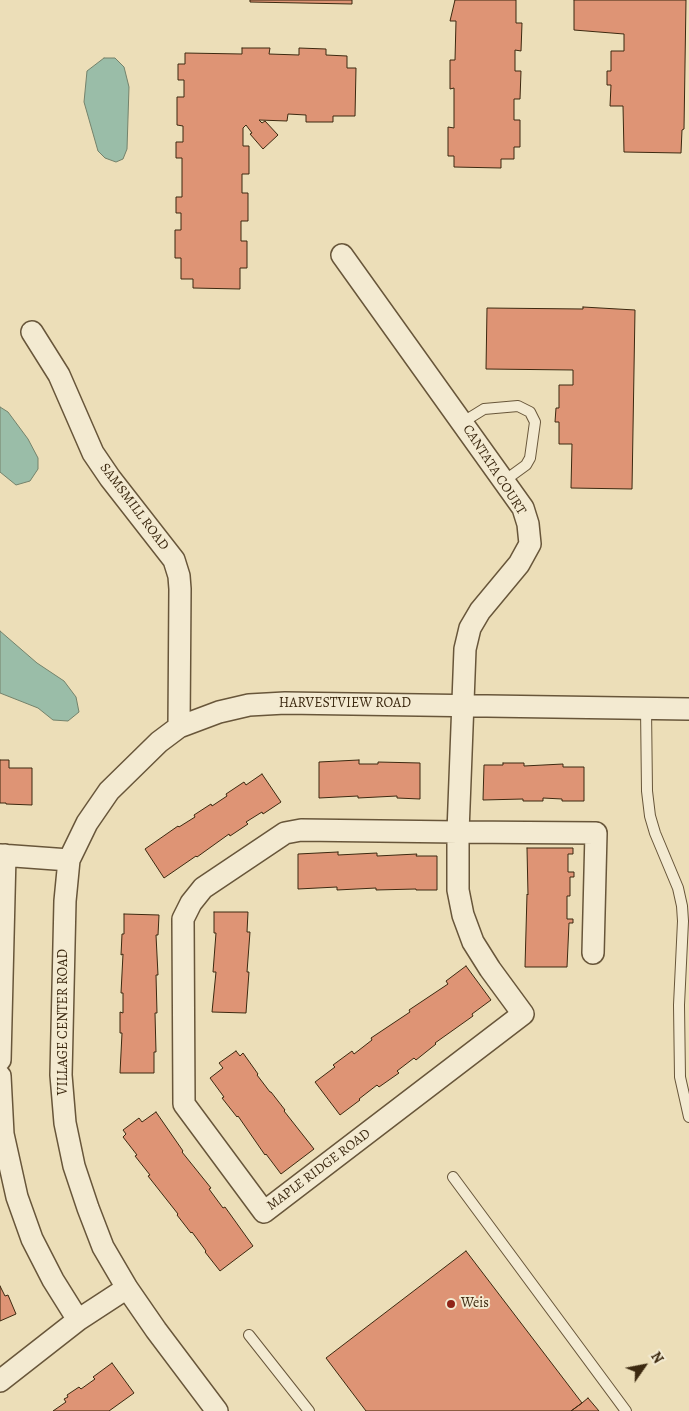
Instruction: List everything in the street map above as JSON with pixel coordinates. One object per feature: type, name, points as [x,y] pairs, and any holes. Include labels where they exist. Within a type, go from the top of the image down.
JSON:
[{"type":"street","name":"CANTATA COURT","points":[[342,255],[523,508],[528,524],[530,544],[518,564],[480,611],[470,628],[465,649],[464,704]]},
{"type":"street","name":"SAMSMILL ROAD","points":[[32,332],[60,374],[93,453],[110,478],[164,544],[174,560],[179,576],[180,589],[179,727]]},
{"type":"street","name":"HARVESTVIEW ROAD","points":[[69,860],[86,823],[109,791],[159,742],[179,727],[219,712],[249,705],[285,703],[464,704],[689,709]]},
{"type":"street","name":"MAPLE RIDGE ROAD","points":[[458,832],[301,830],[285,833],[203,888],[190,903],[183,919],[184,1104],[264,1212],[523,1014],[473,942],[463,915],[458,890],[458,832],[464,704]]},
{"type":"street","points":[[458,832],[596,833],[593,954]]},
{"type":"street","points":[[0,1060],[3,855],[69,860]]},
{"type":"street","name":"VILLAGE CENTER ROAD","points":[[69,860],[65,901],[62,1075],[66,1123],[74,1166],[103,1247],[127,1288],[156,1330],[217,1411]]},
{"type":"street","points":[[0,1076],[4,1134],[17,1197],[36,1248],[52,1280],[78,1320]]},
{"type":"street","points":[[0,1380],[78,1320],[127,1288]]},
{"type":"lane","points":[[463,422],[484,409],[518,406],[530,412],[535,422],[530,458],[526,465],[504,481]]},
{"type":"lane","points":[[646,708],[650,816],[655,833],[678,888],[682,906],[684,1022],[680,1077],[689,1117]]},
{"type":"lane","points":[[453,1177],[626,1411]]},
{"type":"lane","points":[[249,1335],[309,1411]]},
{"type":"shaded area","points":[[104,58],[115,58],[124,67],[129,87],[127,149],[123,159],[116,162],[105,158],[98,151],[84,102],[87,71]]},
{"type":"shaded area","points":[[0,407],[8,412],[28,439],[38,458],[38,469],[30,481],[16,485],[0,472]]},
{"type":"shaded area","points":[[0,631],[37,663],[64,681],[76,697],[79,712],[68,721],[53,720],[38,708],[0,693]]},
{"type":"building","points":[[250,0],[352,0],[352,4],[250,2]]},
{"type":"building","points":[[455,0],[516,0],[516,23],[522,23],[521,51],[515,50],[515,71],[521,71],[520,99],[514,99],[514,120],[520,120],[520,147],[514,147],[514,159],[501,159],[501,168],[454,167],[454,156],[448,156],[448,127],[454,128],[454,88],[450,89],[450,60],[455,60],[456,21],[450,21]]},
{"type":"building","points":[[574,0],[686,0],[684,129],[682,130],[681,153],[624,152],[623,106],[610,106],[611,85],[607,85],[607,71],[611,71],[611,51],[624,51],[624,34],[574,30]]},
{"type":"building","points":[[242,48],[270,48],[269,54],[299,55],[299,48],[326,49],[326,55],[347,56],[347,68],[356,68],[355,116],[333,116],[333,122],[306,122],[306,115],[288,114],[287,121],[259,120],[262,123],[265,121],[278,135],[263,149],[250,134],[252,133],[246,125],[243,128],[243,146],[249,146],[249,174],[242,174],[242,193],[248,193],[248,221],[241,221],[241,241],[247,241],[247,268],[240,268],[240,289],[193,288],[193,279],[181,279],[181,258],[175,258],[175,230],[181,230],[181,213],[176,213],[176,197],[182,197],[182,158],[176,158],[176,142],[183,142],[183,126],[177,125],[177,97],[184,97],[184,80],[178,80],[178,64],[185,64],[185,53],[242,54]]},
{"type":"building","points":[[583,307],[635,310],[632,489],[571,488],[572,444],[559,444],[559,422],[555,422],[556,408],[559,408],[559,385],[573,385],[573,370],[486,369],[487,308],[583,309]]},
{"type":"building","points":[[0,760],[9,760],[9,768],[32,768],[32,805],[0,803]]},
{"type":"building","points":[[359,760],[359,764],[378,764],[378,762],[420,763],[420,799],[397,798],[397,796],[319,798],[319,762]]},
{"type":"building","points":[[503,763],[524,763],[524,766],[563,764],[563,767],[584,767],[584,801],[562,801],[562,799],[543,798],[543,801],[523,801],[523,799],[483,800],[484,765],[503,765]]},
{"type":"building","points":[[262,774],[281,802],[246,822],[248,824],[230,836],[229,834],[164,878],[145,849],[178,826],[195,817],[194,815],[211,804],[212,806],[227,796],[226,794],[244,782],[246,785]]},
{"type":"building","points":[[527,848],[573,848],[573,854],[568,854],[568,872],[574,872],[574,877],[570,877],[570,896],[567,896],[567,919],[573,919],[573,923],[569,923],[567,967],[525,967],[528,895]]},
{"type":"building","points":[[338,852],[338,855],[377,853],[377,856],[417,854],[416,856],[437,856],[437,890],[376,890],[376,888],[337,890],[337,887],[298,889],[298,854]]},
{"type":"building","points":[[214,912],[248,912],[247,932],[250,932],[246,1013],[212,1012],[216,972],[213,972],[216,933],[214,933]]},
{"type":"building","points":[[124,914],[159,915],[158,935],[156,935],[158,975],[156,975],[157,1013],[155,1013],[156,1052],[154,1052],[154,1073],[120,1073],[122,1033],[120,1033],[120,1012],[123,1013],[123,993],[121,993],[123,954],[121,955]]},
{"type":"building","points":[[466,966],[491,1000],[416,1060],[414,1058],[397,1071],[399,1073],[379,1087],[377,1085],[340,1115],[315,1082],[352,1051],[354,1054],[372,1040],[371,1038],[448,984],[446,981]]},
{"type":"building","points":[[236,1051],[240,1056],[243,1053],[257,1075],[314,1149],[281,1174],[265,1155],[238,1116],[222,1098],[224,1097],[210,1078],[223,1068],[219,1063]]},
{"type":"building","points":[[156,1112],[182,1152],[253,1246],[220,1271],[148,1176],[150,1175],[123,1137],[126,1134],[123,1130],[139,1118],[142,1122]]},
{"type":"building","name":"Weis","points":[[466,1251],[582,1403],[571,1411],[366,1411],[326,1358]]},
{"type":"building","points":[[0,1286],[5,1296],[8,1295],[16,1314],[0,1321]]},
{"type":"building","points":[[112,1363],[134,1393],[109,1411],[53,1411],[66,1402],[64,1399],[68,1397],[67,1395],[79,1387],[81,1389]]},
{"type":"building","points":[[588,1398],[599,1411],[571,1411],[582,1403]]},
{"type":"place","name":"Weis","points":[[451,1304]]}]
